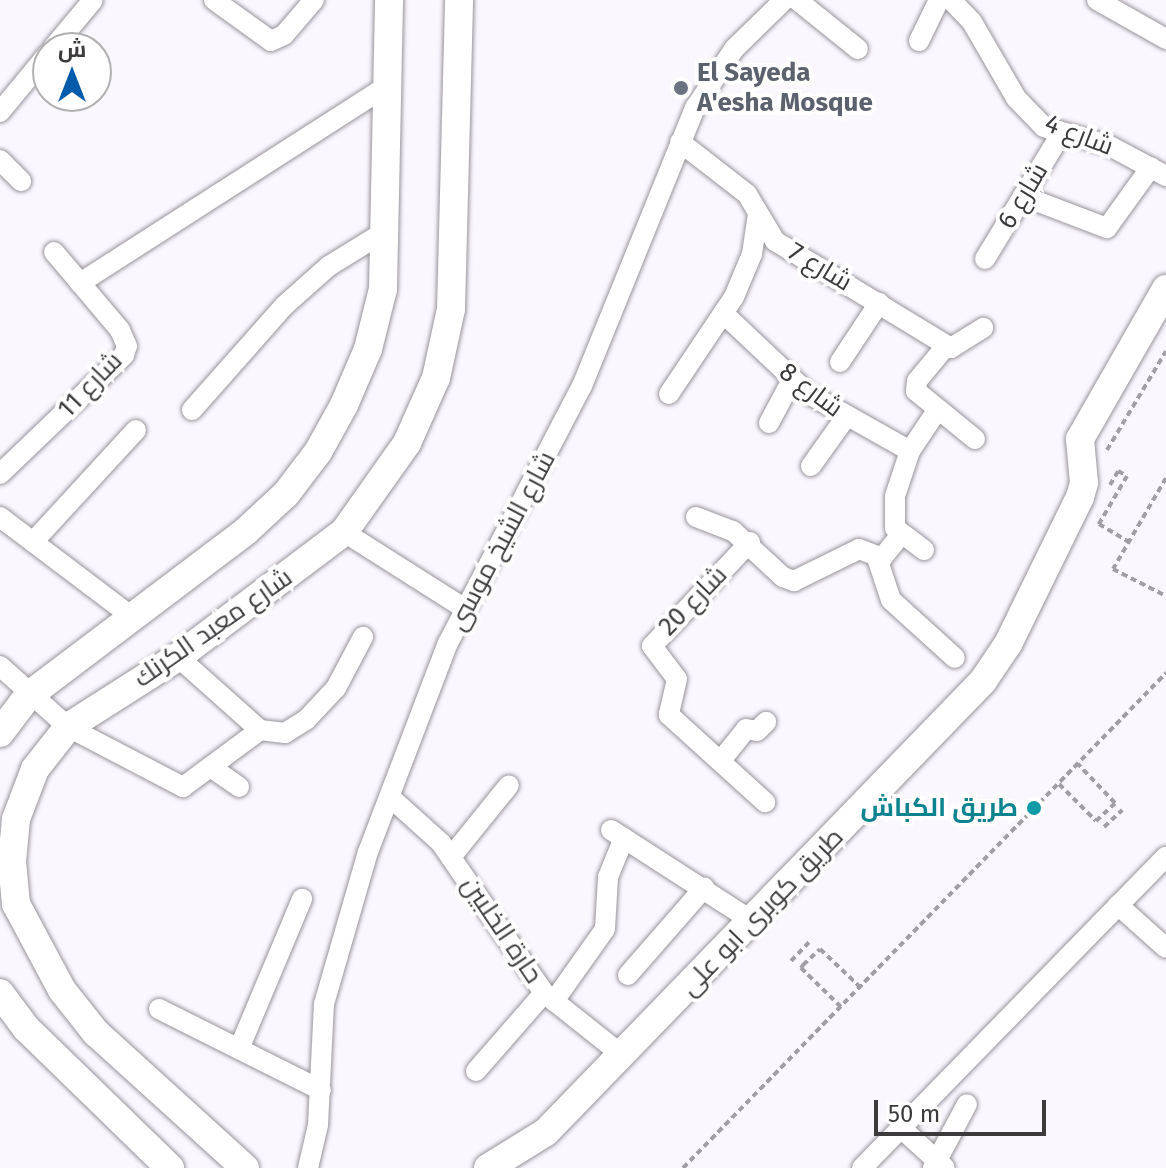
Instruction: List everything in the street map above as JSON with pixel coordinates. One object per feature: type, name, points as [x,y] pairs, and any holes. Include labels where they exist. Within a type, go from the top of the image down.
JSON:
[{"type":"street","points":[[66,32],[93,0]]},
{"type":"street","points":[[214,0],[271,41],[284,35],[314,0]]},
{"type":"street","name":"شارع معبد الكرنك","points":[[0,733],[28,696],[246,531],[286,494],[318,452],[368,349],[383,289],[387,230],[389,0]]},
{"type":"street","name":"شارع معبد الكرنك","points":[[245,1168],[96,1033],[62,990],[16,904],[12,862],[24,793],[35,769],[68,727],[178,657],[344,532],[407,443],[436,378],[451,309],[459,0]]},
{"type":"street","name":"شارع الشيخ موسى","points":[[308,1168],[321,1090],[324,1004],[390,797],[462,607],[582,386],[695,108],[734,49],[784,0]]},
{"type":"street","points":[[797,0],[858,49]]},
{"type":"street","points":[[919,41],[939,0]]},
{"type":"street","name":"شارع 4","points":[[951,0],[972,22],[1029,114],[1061,134],[1108,145],[1159,172]]},
{"type":"street","points":[[1097,0],[1166,39]]},
{"type":"street","points":[[0,112],[32,73]]},
{"type":"street","points":[[80,283],[389,85]]},
{"type":"street","name":"شارع 6","points":[[985,259],[1061,134]]},
{"type":"street","name":"شارع 7","points":[[680,142],[747,194],[775,241],[946,346]]},
{"type":"street","points":[[0,160],[21,181]]},
{"type":"street","points":[[1023,196],[1107,228],[1159,172]]},
{"type":"street","points":[[669,394],[723,313],[752,254],[758,211]]},
{"type":"street","points":[[192,410],[285,305],[329,266],[387,230]]},
{"type":"street","name":"شارع 11","points":[[0,474],[124,355],[126,337],[54,252]]},
{"type":"street","name":"طريق كوبرى ابو على","points":[[488,1168],[546,1132],[953,715],[1008,644],[1083,490],[1080,439],[1166,289]]},
{"type":"street","points":[[840,362],[879,303]]},
{"type":"street","name":"شارع 8","points":[[723,313],[792,380],[846,417],[910,451]]},
{"type":"street","points":[[975,439],[915,386],[946,346],[959,346],[983,328]]},
{"type":"street","points":[[769,423],[792,380]]},
{"type":"street","points":[[924,550],[900,536],[893,519],[895,496],[910,451],[938,409]]},
{"type":"street","points":[[811,466],[846,417]]},
{"type":"street","points":[[33,542],[136,430]]},
{"type":"street","points":[[0,517],[132,617]]},
{"type":"street","points":[[696,517],[750,542],[783,577],[794,581],[859,549],[877,558],[891,600],[955,658]]},
{"type":"street","points":[[344,532],[462,607]]},
{"type":"street","points":[[877,558],[900,536]]},
{"type":"street","name":"شارع 20","points":[[750,542],[652,646],[677,679],[669,715],[722,759],[765,802]]},
{"type":"street","points":[[178,657],[260,730],[285,733],[306,720],[336,688],[363,637]]},
{"type":"street","points":[[0,666],[28,696],[68,727],[183,787],[260,730]]},
{"type":"street","points":[[722,759],[746,729],[757,731],[766,722]]},
{"type":"street","points":[[212,768],[239,787]]},
{"type":"street","points":[[451,857],[509,785]]},
{"type":"street","name":"حارة الخلبين","points":[[390,797],[451,857],[511,940],[519,962],[549,997],[622,1055]]},
{"type":"street","points":[[476,1071],[549,997],[605,929],[608,877],[618,834],[754,922]]},
{"type":"street","points":[[862,1168],[1166,857]]},
{"type":"street","points":[[628,975],[704,888]]},
{"type":"street","points":[[239,1049],[302,899]]},
{"type":"street","points":[[1118,905],[1166,948]]},
{"type":"street","points":[[0,993],[26,1028],[170,1168]]},
{"type":"street","points":[[159,1009],[321,1090]]},
{"type":"street","points":[[105,1105],[137,1071]]},
{"type":"street","points":[[901,1128],[938,1166],[967,1104]]},
{"type":"path","points":[[1104,455],[1166,351]]},
{"type":"path","points":[[1103,498],[1118,471],[1127,476],[1099,524],[1129,542]]},
{"type":"path","points":[[1166,478],[1113,569],[1166,596]]},
{"type":"path","points":[[683,1168],[1166,673]]},
{"type":"path","points":[[1059,784],[1096,821],[1115,803],[1078,764]]},
{"type":"path","points":[[1104,827],[1122,810]]},
{"type":"path","points":[[1106,812],[1113,819]]},
{"type":"path","points":[[791,961],[812,939]]},
{"type":"path","points":[[841,1007],[801,968],[820,949],[860,987]]},
{"type":"path","points":[[802,950],[810,959]]},
{"type":"place","name":"El Sayeda A'esha Mosque","points":[[681,88]]},
{"type":"place","name":"طريق الكباش","points":[[1034,808]]}]
